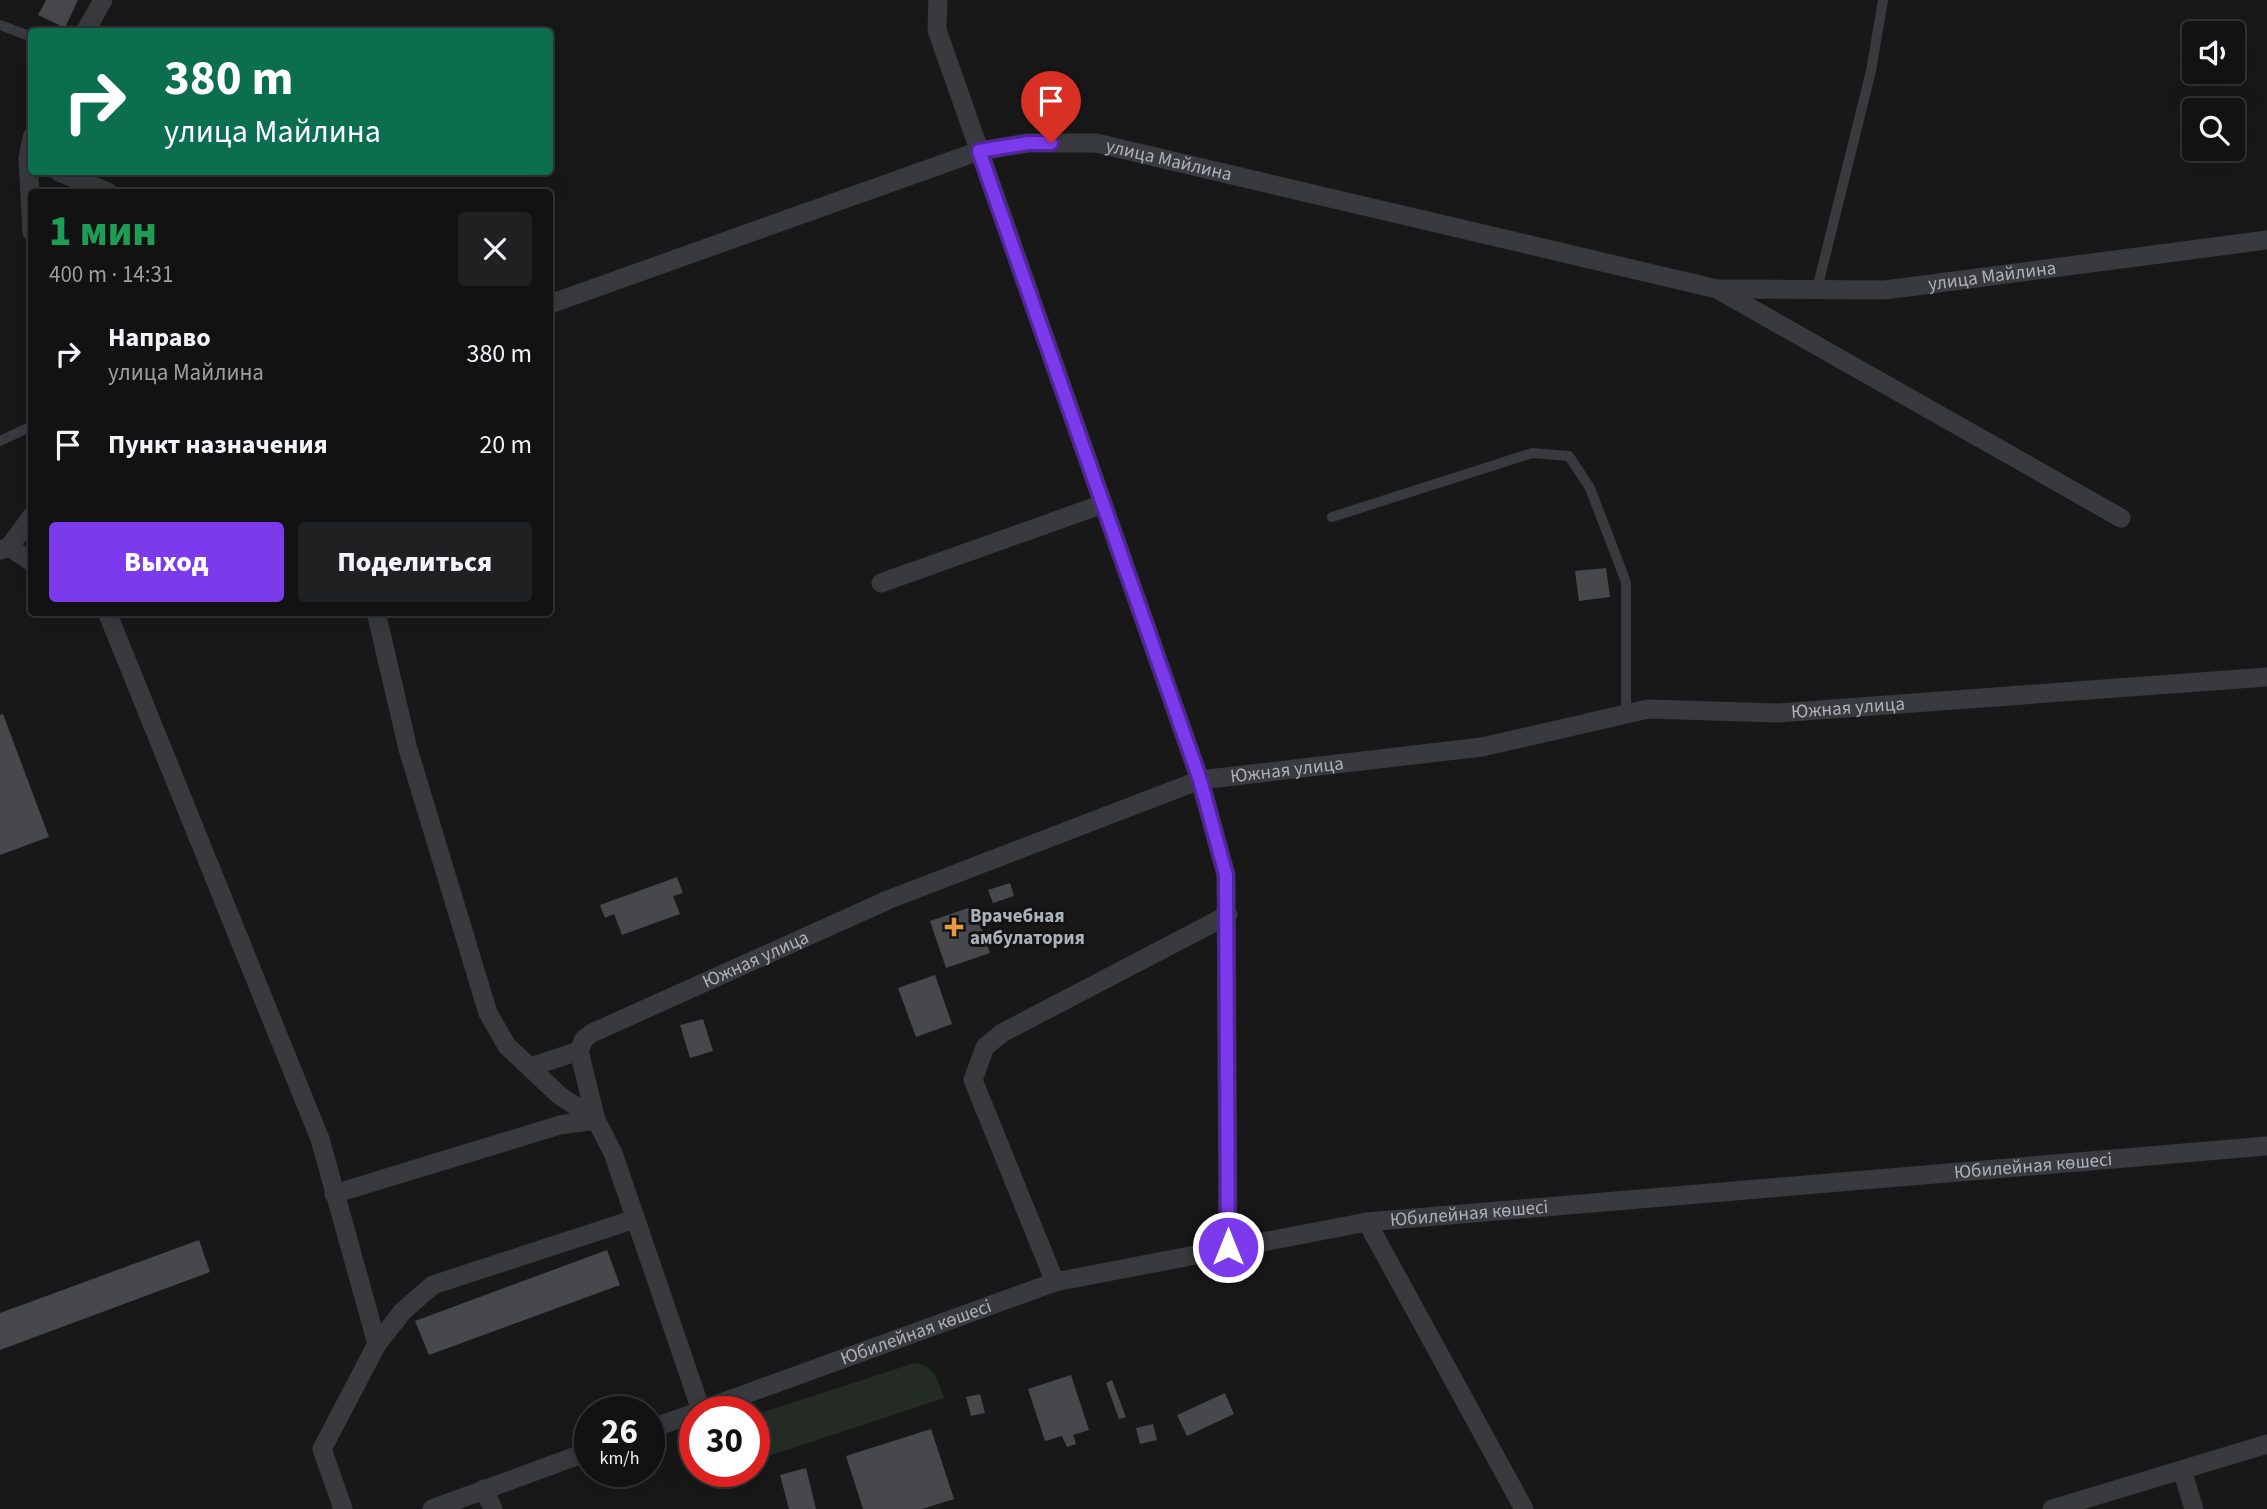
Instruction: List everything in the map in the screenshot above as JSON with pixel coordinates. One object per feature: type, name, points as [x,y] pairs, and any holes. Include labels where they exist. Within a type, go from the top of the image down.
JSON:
[{"type":"street","points":[[87,28],[103,0]]},
{"type":"street","points":[[935,2],[937,30],[1200,780],[1226,875],[1228,1247]]},
{"type":"street","name":"улица Майлина","points":[[553,303],[979,151],[1028,143],[1096,143],[1717,289],[1885,290],[2267,240]]},
{"type":"street","points":[[66,175],[101,189]]},
{"type":"street","name":"улица Майлина","points":[[1717,289],[2121,518]]},
{"type":"street","points":[[881,583],[1103,504]]},
{"type":"street","points":[[28,521],[4,548],[28,560]]},
{"type":"street","points":[[109,616],[320,1139],[377,1344]]},
{"type":"street","points":[[377,616],[408,749],[488,1013],[508,1046],[559,1095],[596,1120]]},
{"type":"street","name":"Южная улица","points":[[579,1051],[584,1039],[592,1033],[890,899],[1200,780],[1482,747],[1648,709],[1777,713],[2267,677]]},
{"type":"street","points":[[1055,1282],[973,1080],[985,1047],[1002,1033],[1228,915]]},
{"type":"street","points":[[530,1067],[579,1051],[596,1120],[613,1153],[692,1396]]},
{"type":"street","points":[[334,1194],[560,1125],[596,1120]]},
{"type":"street","name":"Юбилейная көшесі","points":[[741,1396],[1055,1282],[1367,1222],[2267,1146]]},
{"type":"street","points":[[343,1509],[321,1449],[377,1344],[403,1311],[433,1285],[635,1219]]},
{"type":"street","points":[[1367,1222],[1524,1509]]},
{"type":"street","points":[[2052,1509],[2267,1444]]},
{"type":"street","points":[[432,1509],[574,1457]]},
{"type":"street","points":[[2182,1470],[2194,1509]]},
{"type":"street","points":[[484,1489],[493,1509]]},
{"type":"lane","points":[[1817,289],[1871,71],[1883,0]]},
{"type":"lane","points":[[0,25],[28,36]]},
{"type":"lane","points":[[0,441],[28,428]]},
{"type":"lane","points":[[1332,516],[1532,453],[1569,456],[1590,488],[1626,582],[1626,714]]},
{"type":"shaded area","points":[[915,1363],[932,1371],[944,1398],[770,1456],[770,1410]]},
{"type":"building","points":[[46,0],[78,0],[65,28],[38,15]]},
{"type":"building","points":[[1606,568],[1610,597],[1579,601],[1575,571]]},
{"type":"building","points":[[3,714],[49,837],[0,855],[0,715]]},
{"type":"building","points":[[677,877],[683,893],[673,896],[680,914],[622,935],[614,914],[605,918],[600,905]]},
{"type":"building","points":[[1010,883],[1014,896],[993,903],[988,890]]},
{"type":"building","points":[[974,906],[990,953],[946,968],[930,921]]},
{"type":"building","points":[[935,975],[952,1024],[916,1037],[898,988]]},
{"type":"building","points":[[703,1019],[713,1051],[690,1058],[680,1025]]},
{"type":"building","points":[[199,1240],[210,1272],[0,1350],[0,1313]]},
{"type":"building","points":[[607,1250],[620,1285],[429,1355],[415,1321]]},
{"type":"building","points":[[1071,1375],[1089,1430],[1073,1435],[1076,1444],[1067,1447],[1062,1436],[1045,1441],[1028,1389]]},
{"type":"building","points":[[1112,1380],[1126,1417],[1119,1419],[1106,1383]]},
{"type":"building","points":[[1225,1393],[1234,1414],[1187,1436],[1177,1415]]},
{"type":"building","points":[[980,1394],[985,1413],[971,1416],[966,1397]]},
{"type":"building","points":[[1153,1424],[1157,1440],[1140,1444],[1136,1428]]},
{"type":"building","points":[[931,1429],[954,1499],[922,1509],[863,1509],[846,1456]]},
{"type":"building","points":[[806,1468],[816,1509],[789,1509],[780,1475]]},
{"type":"place","name":"Врачебная амбулатория","points":[[954,927]]},
{"type":"route","points":[[1051,143],[1028,143],[979,151],[1200,780],[1226,875],[1228,1247]]}]
